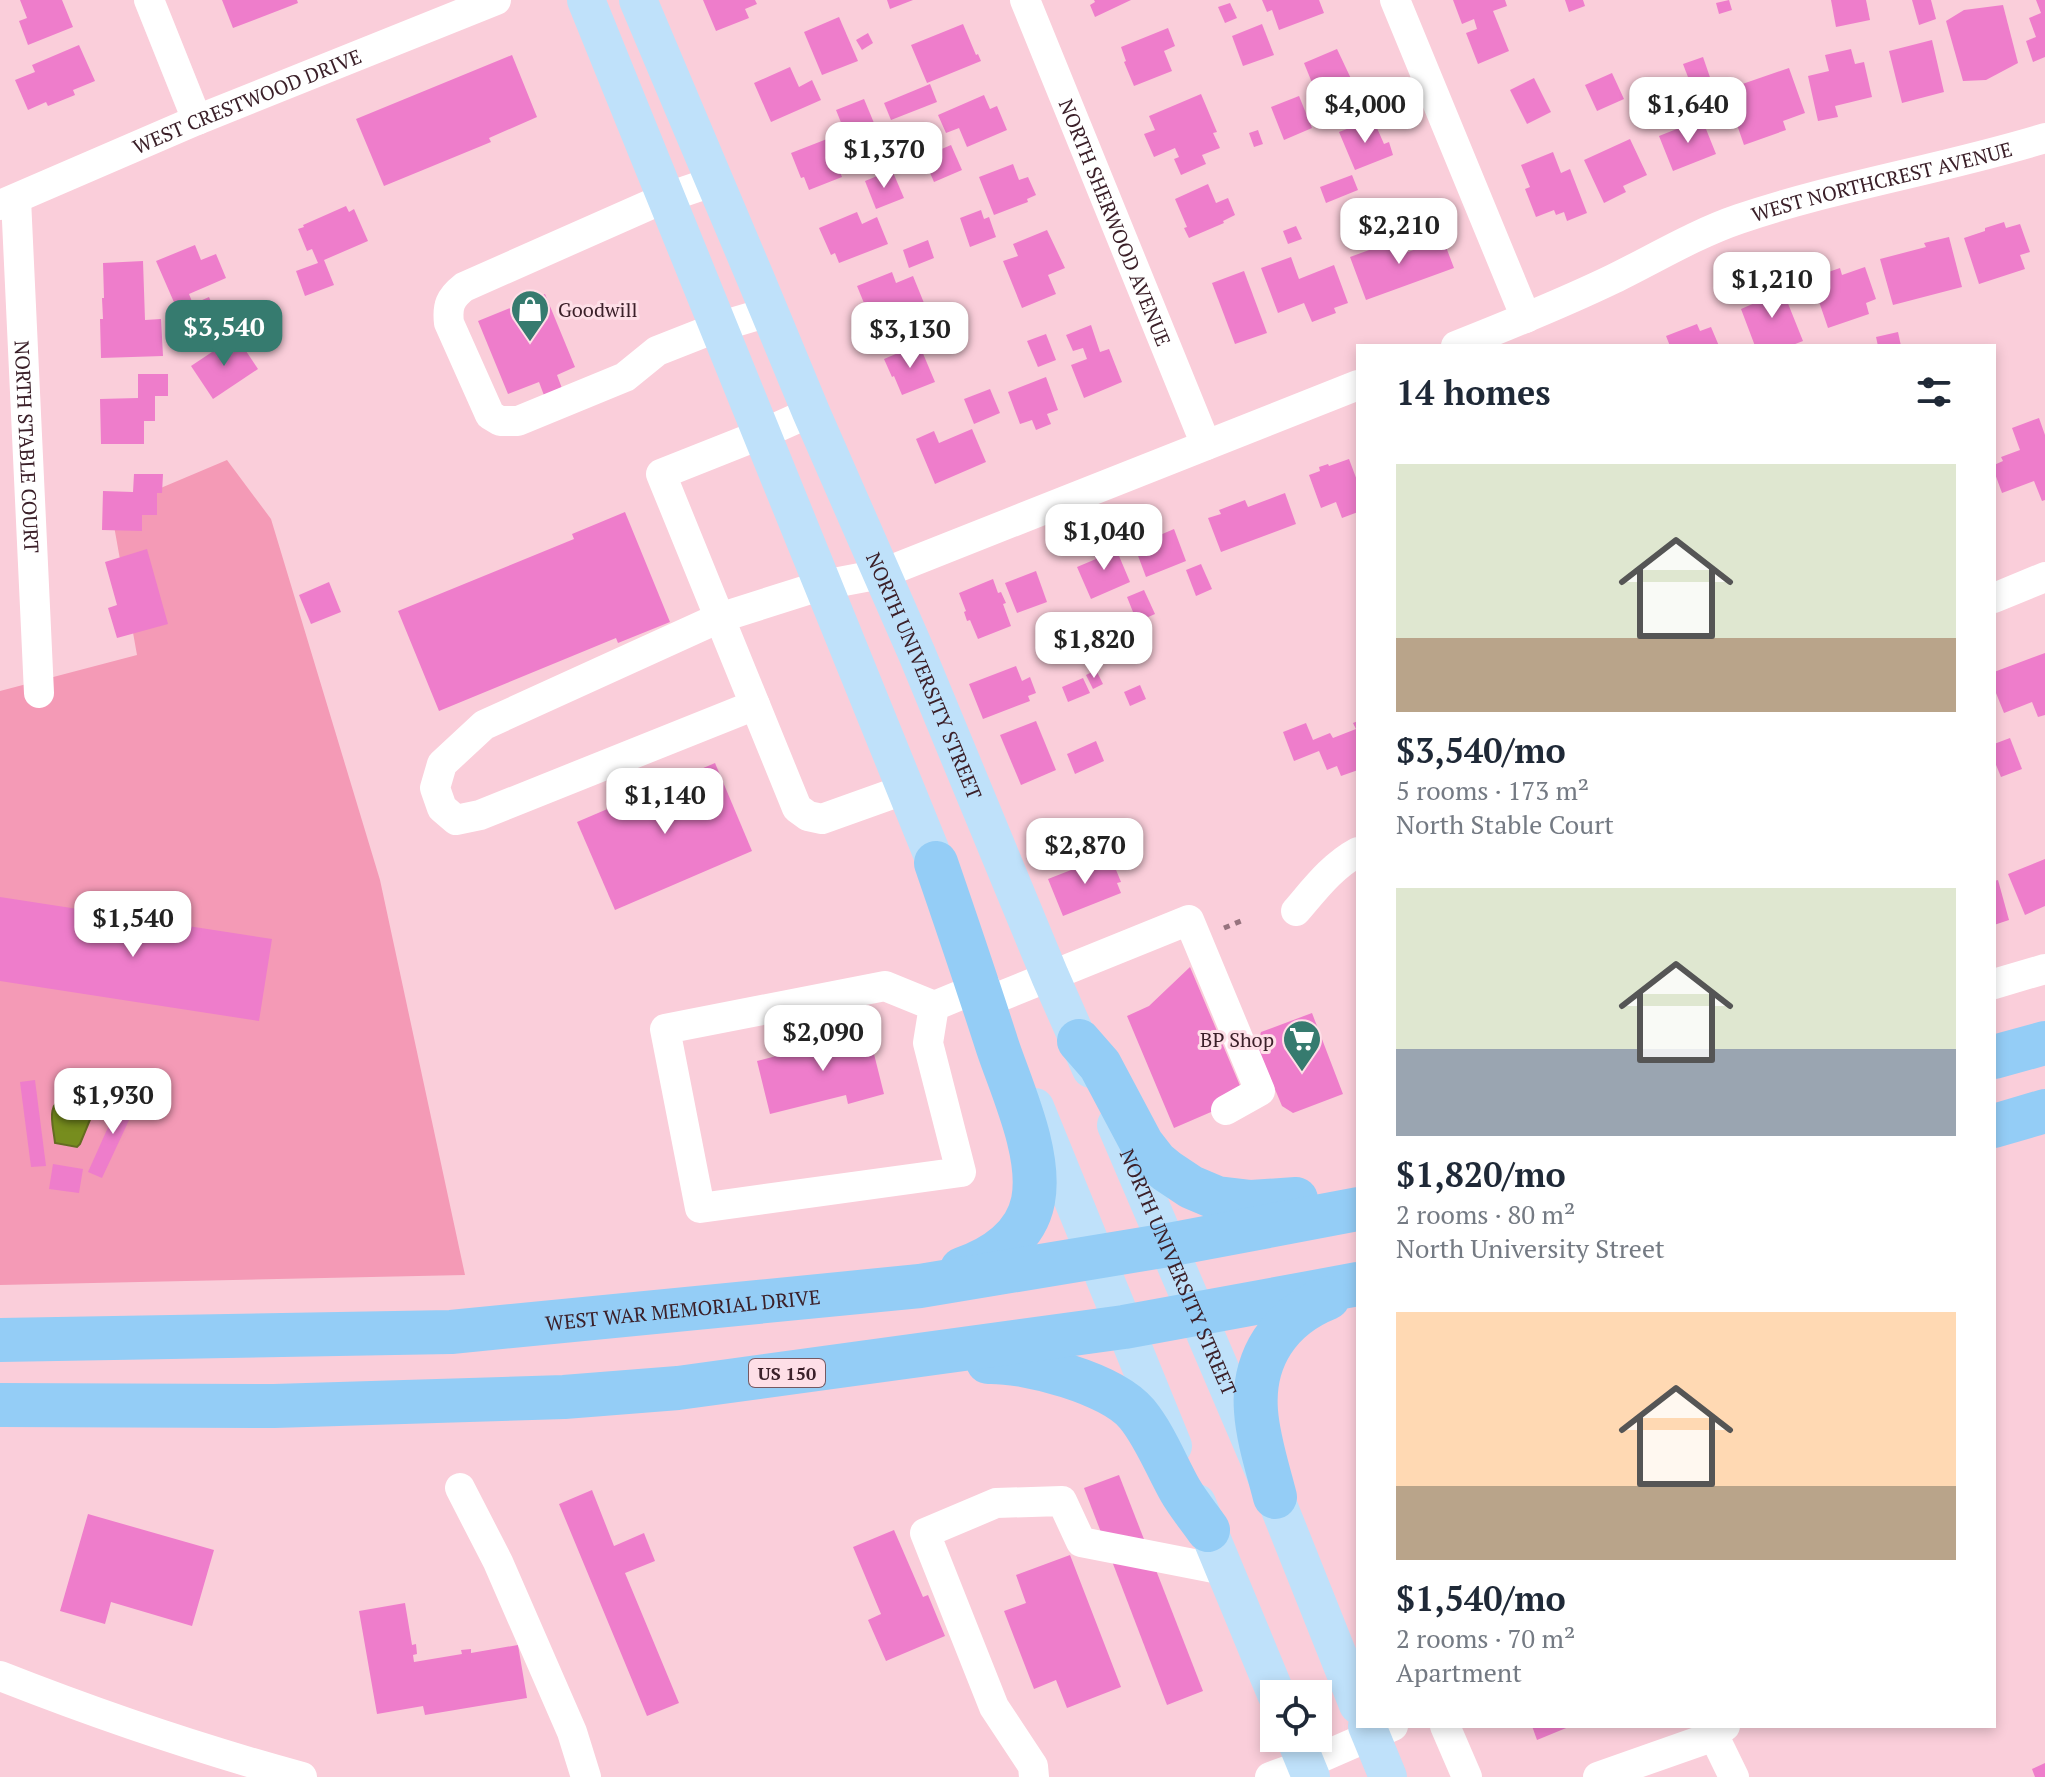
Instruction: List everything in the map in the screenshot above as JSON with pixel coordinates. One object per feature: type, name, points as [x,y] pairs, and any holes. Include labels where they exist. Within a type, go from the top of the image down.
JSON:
[{"type":"highway","points":[[920,1286],[1002,1250],[1020,1229],[1033,1201],[1035,1176],[1033,1156],[984,994],[936,863]]},
{"type":"highway","points":[[1079,1041],[1100,1065],[1148,1153],[1191,1187],[1217,1198],[1251,1202],[1356,1192]]},
{"type":"highway","points":[[1996,1056],[2045,1043]]},
{"type":"highway","points":[[1996,1125],[2045,1111]]},
{"type":"highway","name":"WEST WAR MEMORIAL DRIVE","points":[[0,1340],[451,1332],[920,1286],[1096,1258],[1356,1209]]},
{"type":"highway","name":"US 150","points":[[0,1405],[306,1405],[553,1398],[678,1388],[1124,1327],[1356,1286]]},
{"type":"highway","points":[[1275,1497],[1256,1413],[1256,1384],[1263,1361],[1276,1334],[1293,1318],[1307,1307],[1356,1287]]},
{"type":"highway","points":[[678,1388],[793,1381],[990,1361],[1048,1370],[1110,1394],[1134,1411],[1216,1550]]},
{"type":"main road","points":[[586,0],[936,863]]},
{"type":"main road","name":"NORTH UNIVERSITY STREET","points":[[638,0],[811,412],[917,654],[1050,976],[1356,1686]]},
{"type":"main road","points":[[984,994],[1270,1680]]},
{"type":"main road","name":"NORTH UNIVERSITY STREET","points":[[1373,1728],[1388,1777]]},
{"type":"street","points":[[149,0],[197,120]]},
{"type":"street","name":"WEST CRESTWOOD DRIVE","points":[[8,202],[197,120],[496,0]]},
{"type":"street","name":"NORTH SHERWOOD AVENUE","points":[[1025,0],[1206,445]]},
{"type":"street","points":[[1395,0],[1526,318]]},
{"type":"street","name":"WEST NORTHCREST AVENUE","points":[[1461,344],[1574,298],[1735,220],[2045,138]]},
{"type":"street","points":[[715,181],[665,198],[464,287],[454,295],[447,308],[449,323],[490,415],[500,421],[518,421],[625,377],[657,351],[718,327],[769,312]]},
{"type":"street","name":"NORTH STABLE COURT","points":[[8,202],[39,693]]},
{"type":"street","points":[[755,705],[480,815],[456,820],[442,808],[435,788],[442,764],[484,725],[719,618],[823,585],[881,574],[1356,386]]},
{"type":"street","points":[[811,412],[661,474],[797,808],[808,816],[822,819],[906,789]]},
{"type":"street","points":[[1996,597],[2045,577]]},
{"type":"street","points":[[1296,911],[1330,872],[1356,853]]},
{"type":"street","points":[[934,1006],[928,1043],[961,1172],[700,1208],[665,1029],[885,986],[934,1006],[1050,976],[1189,920],[1260,1091],[1226,1110]]},
{"type":"street","points":[[1996,983],[2045,969]]},
{"type":"street","points":[[460,1488],[498,1562],[554,1689],[586,1777]]},
{"type":"street","points":[[1034,1777],[1033,1766],[994,1707],[925,1533],[996,1503],[1062,1501],[1081,1542],[1216,1550]]},
{"type":"street","points":[[0,1676],[224,1756],[302,1777]]},
{"type":"street","points":[[1270,1777],[1311,1764],[1365,1728]]},
{"type":"street","points":[[1446,1728],[1467,1777]]},
{"type":"street","points":[[1598,1777],[1676,1728]]},
{"type":"street","points":[[1598,1777],[1703,1740],[1719,1730],[1734,1777]]},
{"type":"shaded area","points":[[227,460],[271,519],[380,880],[465,1275],[0,1285],[0,691],[137,655],[111,509]]},
{"type":"shaded area","points":[[66,1095],[86,1100],[94,1110],[77,1147],[55,1143],[53,1109],[59,1099]]},
{"type":"building","points":[[20,0],[62,0],[73,27],[28,45],[19,21],[27,18]]},
{"type":"building","points":[[222,0],[297,0],[298,3],[233,28]]},
{"type":"building","points":[[703,0],[755,0],[757,4],[745,9],[749,18],[716,31]]},
{"type":"building","points":[[887,0],[913,0],[890,9]]},
{"type":"building","points":[[1094,0],[1131,0],[1095,17],[1090,5]]},
{"type":"building","points":[[1262,0],[1319,0],[1324,13],[1279,30],[1272,10],[1267,12]]},
{"type":"building","points":[[1453,0],[1505,0],[1507,6],[1493,11],[1509,51],[1478,64],[1466,33],[1477,29],[1474,19],[1462,24]]},
{"type":"building","points":[[1565,0],[1583,0],[1585,6],[1569,12]]},
{"type":"building","points":[[1729,0],[1732,10],[1719,14],[1716,3]]},
{"type":"building","points":[[1831,0],[1866,0],[1870,20],[1836,27]]},
{"type":"building","points":[[1912,0],[1931,0],[1936,19],[1919,25]]},
{"type":"building","points":[[2036,0],[2045,0],[2045,57],[2033,62],[2026,41],[2036,37],[2029,18],[2041,13]]},
{"type":"building","points":[[1230,3],[1237,18],[1225,23],[1218,7]]},
{"type":"building","points":[[2003,5],[2018,63],[1986,80],[1963,81],[1946,21],[1964,10]]},
{"type":"building","points":[[839,17],[858,61],[822,75],[804,32]]},
{"type":"building","points":[[963,24],[981,61],[927,83],[911,45]]},
{"type":"building","points":[[1262,24],[1274,55],[1243,66],[1232,36]]},
{"type":"building","points":[[1168,28],[1175,46],[1164,51],[1172,71],[1134,86],[1121,47]]},
{"type":"building","points":[[868,33],[873,43],[862,50],[856,40]]},
{"type":"building","points":[[1932,40],[1944,92],[1902,103],[1889,51]]},
{"type":"building","points":[[79,45],[95,81],[73,90],[75,95],[28,110],[15,80],[35,72],[32,65]]},
{"type":"building","points":[[1337,49],[1354,85],[1319,100],[1304,63]]},
{"type":"building","points":[[1851,49],[1855,64],[1864,62],[1872,97],[1835,106],[1838,117],[1818,121],[1808,76],[1829,71],[1825,55]]},
{"type":"building","points":[[512,55],[537,117],[489,138],[491,142],[384,186],[356,119]]},
{"type":"building","points":[[1703,57],[1713,86],[1694,93],[1683,64]]},
{"type":"building","points":[[790,67],[799,87],[812,80],[821,100],[771,122],[754,83]]},
{"type":"building","points":[[1789,68],[1805,113],[1783,121],[1786,130],[1744,145],[1725,90]]},
{"type":"building","points":[[1612,73],[1624,99],[1597,111],[1585,85]]},
{"type":"building","points":[[1534,78],[1551,112],[1527,124],[1510,90]]},
{"type":"building","points":[[930,84],[937,102],[891,120],[884,103]]},
{"type":"building","points":[[1201,94],[1217,132],[1213,133],[1220,148],[1202,155],[1206,164],[1181,175],[1174,159],[1179,157],[1175,148],[1154,157],[1144,134],[1155,130],[1149,116]]},
{"type":"building","points":[[984,95],[990,109],[997,106],[1007,130],[967,147],[959,128],[946,133],[938,115]]},
{"type":"building","points":[[1299,96],[1312,128],[1284,140],[1271,107]]},
{"type":"building","points":[[864,99],[874,123],[846,135],[836,110]]},
{"type":"building","points":[[1373,119],[1384,144],[1389,142],[1393,155],[1355,170],[1339,132]]},
{"type":"building","points":[[1702,119],[1716,154],[1673,171],[1659,136]]},
{"type":"building","points":[[1258,130],[1263,144],[1254,147],[1249,133]]},
{"type":"building","points":[[827,139],[842,177],[809,190],[791,153]]},
{"type":"building","points":[[1630,139],[1647,175],[1623,186],[1626,192],[1604,203],[1584,160]]},
{"type":"building","points":[[951,145],[962,170],[934,182],[923,157]]},
{"type":"building","points":[[1553,152],[1561,173],[1570,169],[1587,213],[1567,221],[1564,212],[1556,215],[1554,210],[1536,217],[1525,189],[1530,187],[1521,165]]},
{"type":"building","points":[[1013,164],[1019,180],[1028,177],[1036,195],[1027,199],[1028,202],[994,215],[979,177]]},
{"type":"building","points":[[892,170],[904,198],[876,209],[865,181]]},
{"type":"building","points":[[1352,175],[1358,190],[1326,203],[1320,187]]},
{"type":"building","points":[[1208,184],[1216,203],[1228,198],[1235,215],[1189,238],[1175,199]]},
{"type":"building","points":[[346,206],[349,212],[354,209],[368,241],[324,260],[334,285],[305,296],[296,271],[318,263],[312,249],[307,251],[298,229]]},
{"type":"building","points":[[981,210],[984,219],[989,217],[996,237],[970,247],[960,218]]},
{"type":"building","points":[[857,212],[862,224],[877,217],[888,244],[839,263],[835,253],[831,255],[819,228]]},
{"type":"building","points":[[2004,222],[2006,228],[2020,224],[2030,252],[2020,255],[2025,269],[1979,284],[1964,238]]},
{"type":"building","points":[[1296,226],[1302,239],[1288,244],[1283,231]]},
{"type":"building","points":[[1047,230],[1065,268],[1048,275],[1056,294],[1022,308],[1003,261],[1018,256],[1013,244]]},
{"type":"building","points":[[1949,237],[1962,287],[1893,305],[1880,259],[1926,247],[1924,243]]},
{"type":"building","points":[[1402,238],[1408,252],[1443,239],[1454,268],[1366,300],[1350,257]]},
{"type":"building","points":[[928,240],[934,258],[909,268],[903,250]]},
{"type":"building","points":[[195,245],[201,260],[216,254],[226,278],[189,294],[193,304],[209,297],[221,325],[190,339],[156,261]]},
{"type":"building","points":[[1291,257],[1299,279],[1334,265],[1348,303],[1334,308],[1336,313],[1312,322],[1304,303],[1278,313],[1261,268]]},
{"type":"building","points":[[143,261],[145,320],[161,319],[163,356],[101,358],[103,263]]},
{"type":"building","points":[[1865,267],[1876,299],[1866,303],[1869,314],[1828,328],[1811,278],[1840,268],[1842,275]]},
{"type":"building","points":[[1244,271],[1267,333],[1235,344],[1212,283]]},
{"type":"building","points":[[892,272],[896,283],[913,276],[924,303],[875,323],[857,286]]},
{"type":"building","points":[[1781,286],[1803,341],[1795,344],[1754,344],[1741,309],[1757,302],[1755,296]]},
{"type":"building","points":[[545,294],[575,367],[557,375],[563,391],[545,398],[539,382],[508,394],[478,321]]},
{"type":"building","points":[[958,312],[965,330],[937,340],[931,322]]},
{"type":"building","points":[[1697,324],[1700,331],[1711,327],[1718,344],[1669,344],[1666,336]]},
{"type":"building","points":[[1091,325],[1100,352],[1109,349],[1122,382],[1084,398],[1071,365],[1087,359],[1083,348],[1073,351],[1066,335]]},
{"type":"building","points":[[1898,332],[1901,344],[1878,344],[1876,337]]},
{"type":"building","points":[[1046,334],[1056,360],[1038,367],[1027,341]]},
{"type":"building","points":[[236,336],[258,369],[213,399],[191,366]]},
{"type":"building","points":[[919,344],[935,382],[902,395],[884,359]]},
{"type":"building","points":[[138,374],[168,374],[168,396],[155,396],[155,421],[144,421],[144,444],[101,444],[100,399],[138,398]]},
{"type":"building","points":[[1046,377],[1058,410],[1047,414],[1051,424],[1036,430],[1032,420],[1020,424],[1008,392]]},
{"type":"building","points":[[990,389],[1000,413],[974,424],[964,399]]},
{"type":"building","points":[[2039,418],[2045,435],[2045,500],[2042,501],[2034,481],[2002,493],[1996,476],[1996,464],[2003,461],[2001,457],[2020,450],[2012,428]]},
{"type":"building","points":[[972,429],[986,462],[935,484],[916,439],[934,431],[939,443]]},
{"type":"building","points":[[1349,459],[1356,478],[1356,513],[1342,518],[1336,502],[1321,508],[1309,475],[1320,471],[1319,467]]},
{"type":"building","points":[[134,474],[163,474],[162,493],[157,493],[157,515],[142,515],[142,531],[102,530],[103,491],[133,492]]},
{"type":"building","points":[[1285,493],[1296,524],[1221,552],[1208,518],[1245,500],[1248,507]]},
{"type":"building","points":[[625,512],[670,622],[618,643],[616,638],[439,711],[398,611],[574,539],[572,534]]},
{"type":"building","points":[[1174,529],[1186,561],[1146,577],[1134,545],[1147,540],[1145,535],[1158,530],[1160,535]]},
{"type":"building","points":[[1114,544],[1130,582],[1091,599],[1077,567],[1096,559],[1093,553]]},
{"type":"building","points":[[147,549],[168,624],[117,638],[108,608],[117,605],[105,562]]},
{"type":"building","points":[[1201,564],[1212,589],[1196,596],[1186,570]]},
{"type":"building","points":[[1036,571],[1047,602],[1017,613],[1005,583]]},
{"type":"building","points":[[993,579],[1006,603],[1003,604],[1011,626],[978,639],[970,620],[967,621],[959,593]]},
{"type":"building","points":[[329,582],[341,612],[311,624],[299,595]]},
{"type":"building","points":[[1144,590],[1155,614],[1137,622],[1127,597]]},
{"type":"building","points":[[2045,653],[2045,715],[2038,717],[2032,702],[2004,713],[1996,693],[1996,671]]},
{"type":"building","points":[[1016,666],[1022,681],[1030,677],[1036,693],[1028,696],[1030,701],[983,719],[969,684]]},
{"type":"building","points":[[1096,670],[1103,684],[1093,689],[1086,675]]},
{"type":"building","points":[[1083,678],[1090,693],[1068,702],[1062,687]]},
{"type":"building","points":[[1140,685],[1146,699],[1130,706],[1124,692]]},
{"type":"building","points":[[1036,721],[1056,770],[1021,785],[1000,735]]},
{"type":"building","points":[[1306,723],[1313,740],[1330,733],[1333,738],[1356,729],[1356,771],[1341,776],[1337,766],[1327,770],[1319,751],[1294,761],[1283,732]]},
{"type":"building","points":[[2010,738],[2022,769],[2001,777],[1996,765],[1996,743]]},
{"type":"building","points":[[1096,741],[1104,761],[1075,774],[1067,754]]},
{"type":"building","points":[[715,763],[752,851],[615,910],[577,822]]},
{"type":"building","points":[[1107,856],[1121,882],[1117,883],[1121,893],[1063,916],[1048,879]]},
{"type":"building","points":[[2045,859],[2045,906],[2025,915],[2008,874]]},
{"type":"building","points":[[1996,880],[2009,920],[1996,924]]},
{"type":"building","points":[[0,897],[272,939],[259,1021],[0,981]]},
{"type":"building","points":[[1190,967],[1241,1088],[1218,1109],[1174,1128],[1127,1016],[1149,1006]]},
{"type":"building","name":"BP Shop","points":[[1312,1013],[1343,1094],[1293,1113],[1282,1106],[1259,1051],[1264,1046],[1260,1035]]},
{"type":"building","points":[[867,1026],[884,1094],[848,1104],[846,1095],[770,1114],[757,1061],[833,1041],[832,1035]]},
{"type":"building","points":[[35,1080],[46,1166],[31,1167],[20,1082]]},
{"type":"building","points":[[123,1094],[138,1101],[102,1178],[88,1172]]},
{"type":"building","points":[[53,1164],[83,1169],[79,1193],[49,1189]]},
{"type":"building","points":[[1119,1475],[1203,1691],[1167,1705],[1084,1488]]},
{"type":"building","points":[[592,1490],[614,1546],[644,1533],[655,1561],[625,1573],[679,1703],[647,1716],[559,1504]]},
{"type":"building","points":[[88,1514],[214,1550],[192,1626],[111,1602],[105,1624],[60,1611]]},
{"type":"building","points":[[894,1530],[923,1597],[928,1595],[945,1636],[886,1661],[868,1620],[881,1614],[853,1547]]},
{"type":"building","points":[[1070,1555],[1121,1687],[1067,1708],[1056,1680],[1034,1689],[1004,1611],[1026,1603],[1016,1575]]},
{"type":"building","points":[[405,1603],[412,1645],[416,1644],[414,1662],[462,1654],[461,1650],[471,1649],[471,1653],[518,1645],[527,1698],[425,1715],[423,1706],[377,1714],[359,1611]]},
{"type":"building","points":[[1533,1728],[1566,1728],[1537,1740]]},
{"type":"building","points":[[2045,1763],[2045,1777],[2035,1777],[2032,1769]]},
{"type":"place","name":"Goodwill","points":[[530,343]]},
{"type":"place","name":"BP Shop","points":[[1302,1073]]}]
